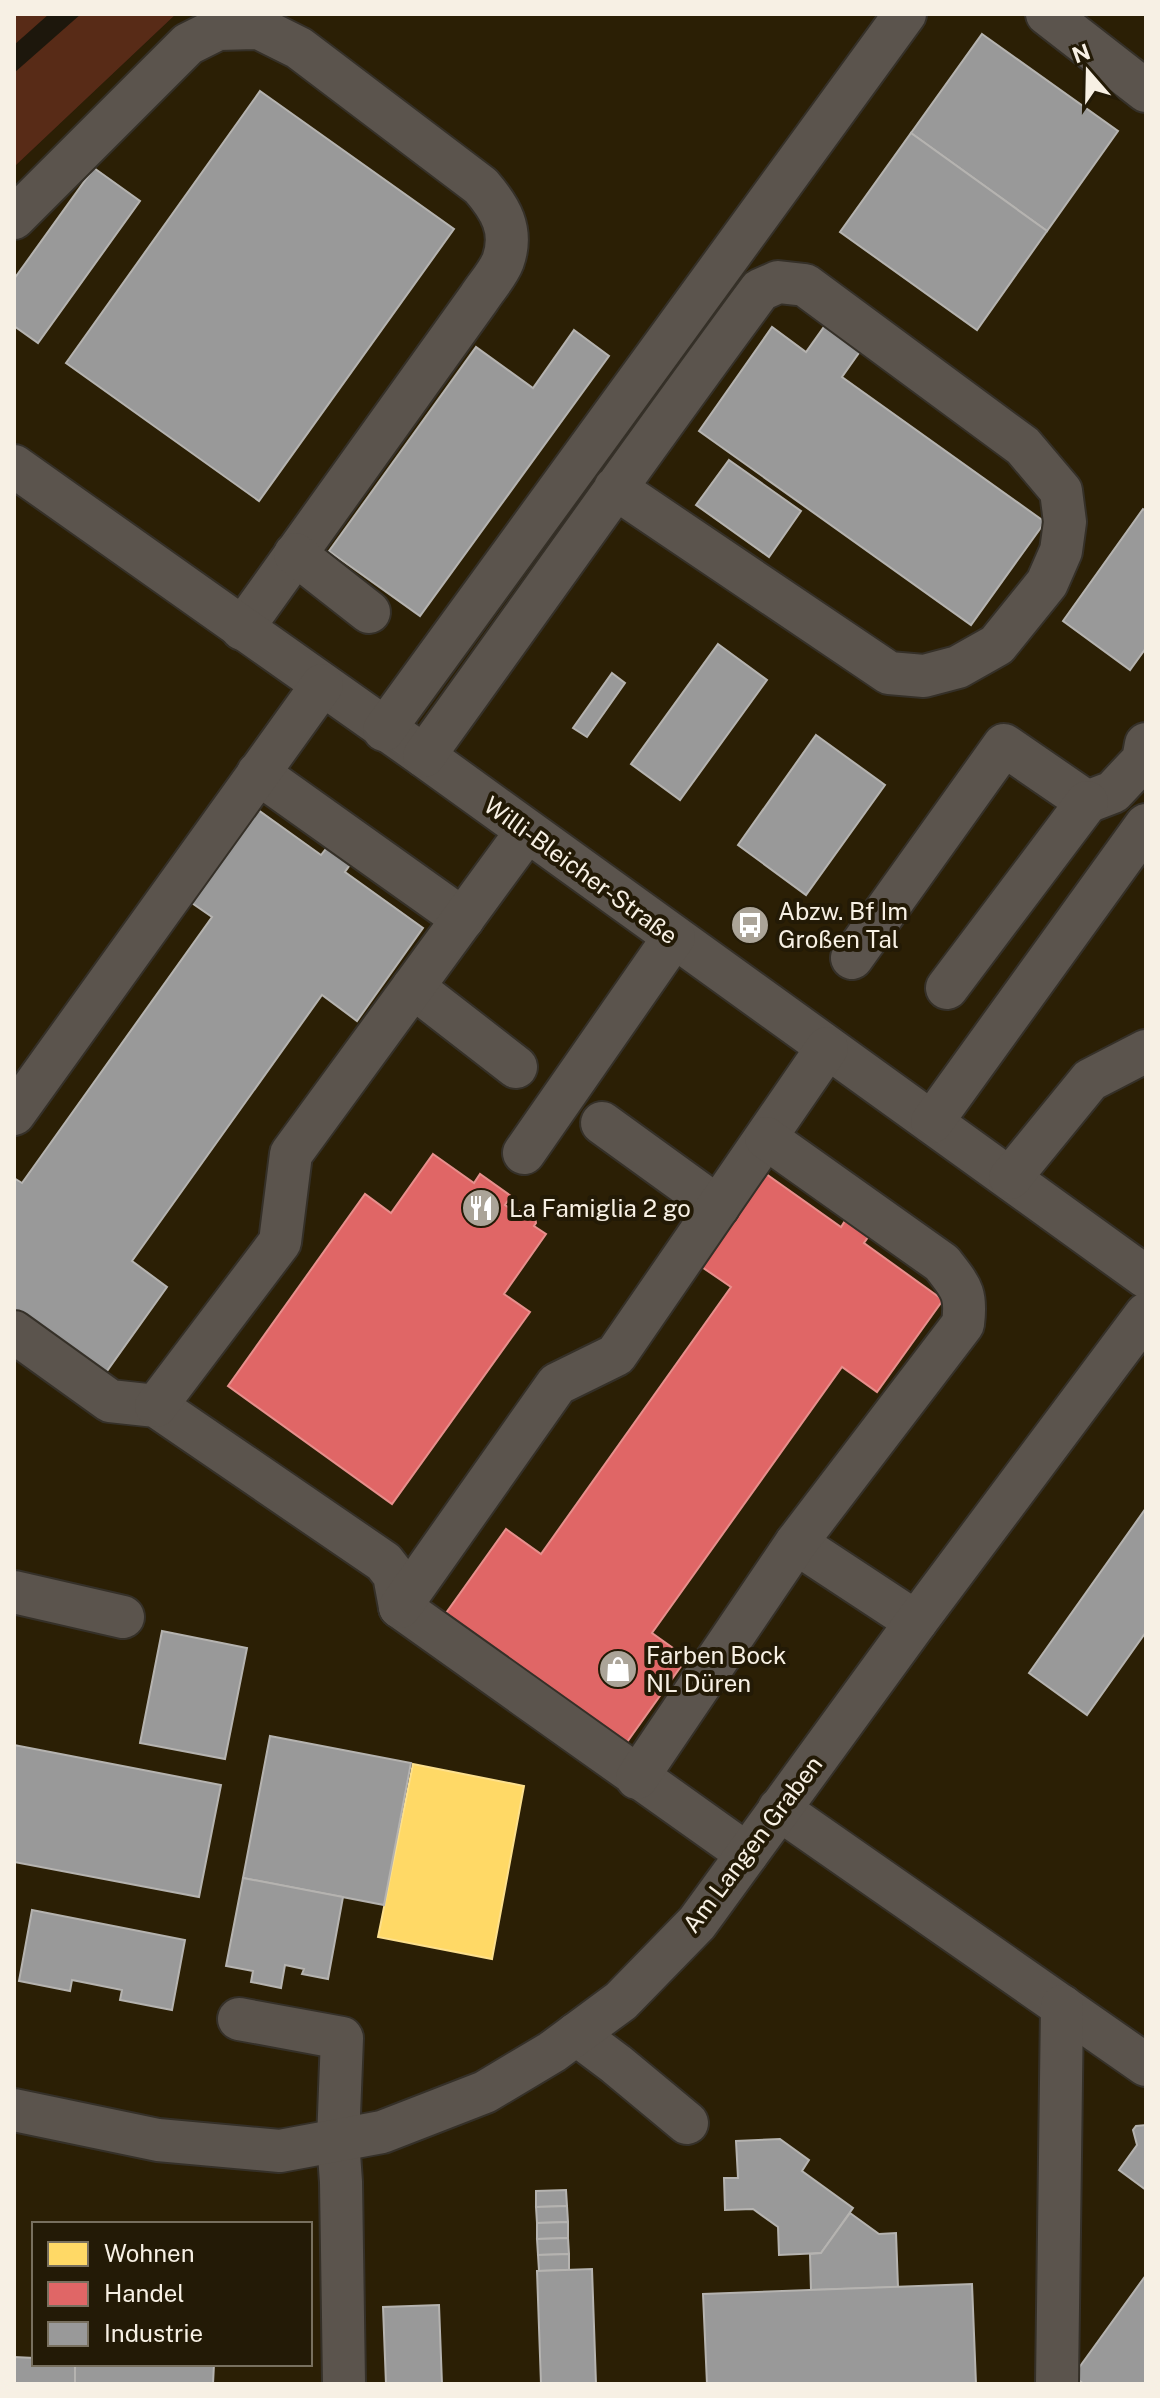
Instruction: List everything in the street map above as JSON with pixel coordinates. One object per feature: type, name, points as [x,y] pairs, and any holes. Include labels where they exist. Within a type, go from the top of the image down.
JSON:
[{"type":"street","points":[[1047,14],[1146,91]]},
{"type":"street","points":[[384,730],[897,17]]},
{"type":"street","points":[[14,218],[188,44],[218,29],[259,28],[299,48],[481,186],[498,206],[507,231],[503,261],[242,629]]},
{"type":"street","points":[[424,756],[615,488],[760,290],[778,282],[805,285],[1023,446],[1061,491],[1065,522],[1061,551],[1047,583],[997,645],[958,667],[924,676],[889,673],[615,488]]},
{"type":"street","name":"Willi-Bleicher-Straße","points":[[14,466],[424,756],[1146,1277]]},
{"type":"street","points":[[295,554],[369,612]]},
{"type":"street","points":[[14,1114],[322,685]]},
{"type":"street","points":[[947,988],[1087,802],[1113,792],[1143,760],[1146,744]]},
{"type":"street","points":[[852,958],[1004,745],[1087,802]]},
{"type":"street","points":[[258,773],[463,919]]},
{"type":"street","points":[[932,1122],[1146,825]]},
{"type":"street","points":[[156,1406],[280,1242],[291,1154],[527,831]]},
{"type":"street","points":[[524,1153],[674,937]]},
{"type":"street","points":[[413,987],[516,1067]]},
{"type":"street","points":[[400,1607],[557,1384],[616,1355],[827,1048]]},
{"type":"street","points":[[1010,1178],[1090,1080],[1146,1051]]},
{"type":"street","points":[[602,1123],[718,1207]]},
{"type":"street","points":[[637,1778],[796,1543],[963,1324],[966,1302],[959,1285],[942,1263],[766,1138]]},
{"type":"street","name":"Am Langen Graben","points":[[14,2110],[158,2140],[280,2151],[382,2132],[485,2092],[552,2052],[621,2001],[697,1923],[1146,1314]]},
{"type":"street","points":[[14,1332],[110,1401],[156,1406],[384,1562],[394,1575],[400,1607],[747,1854]]},
{"type":"street","points":[[796,1543],[916,1622]]},
{"type":"street","points":[[14,1592],[123,1617]]},
{"type":"street","points":[[779,1809],[1146,2065]]},
{"type":"street","points":[[1057,2384],[1062,2006]]},
{"type":"street","points":[[239,2019],[342,2038],[338,2140],[344,2384]]},
{"type":"street","points":[[576,2034],[687,2123]]},
{"type":"shaded area","points":[[14,14],[49,14],[14,45]]},
{"type":"shaded area","points":[[81,14],[176,14],[14,167],[14,73]]},
{"type":"shaded area","points":[[176,14],[1146,14],[1146,2384],[14,2384],[14,167]]},
{"type":"building: Wohnen","points":[[413,1764],[524,1786],[492,1959],[378,1937]]},
{"type":"building: Handel","points":[[433,1154],[474,1183],[480,1174],[511,1196],[505,1205],[518,1214],[534,1209],[534,1226],[546,1234],[504,1294],[530,1312],[392,1504],[228,1386],[365,1194],[391,1213]]},
{"type":"building: Handel","points":[[762,1171],[841,1227],[848,1216],[871,1233],[864,1243],[943,1300],[877,1392],[842,1367],[652,1633],[687,1658],[622,1749],[441,1620],[506,1529],[541,1554],[731,1287],[696,1263]]},
{"type":"building: Industrie","points":[[982,34],[1118,131],[1047,231],[911,133]]},
{"type":"building: Industrie","points":[[260,91],[454,229],[259,501],[66,363]]},
{"type":"building: Industrie","points":[[911,133],[1047,231],[977,330],[840,232]]},
{"type":"building: Industrie","points":[[94,168],[140,201],[38,343],[14,326],[14,279]]},
{"type":"building: Industrie","points":[[826,324],[861,350],[842,377],[1045,522],[971,625],[699,431],[772,327],[806,352]]},
{"type":"building: Industrie","points":[[574,330],[609,356],[420,616],[329,551],[476,347],[533,388]]},
{"type":"building: Industrie","points":[[729,460],[801,511],[769,557],[696,505]]},
{"type":"building: Industrie","points":[[1143,509],[1146,511],[1146,648],[1130,670],[1063,621]]},
{"type":"building: Industrie","points":[[718,644],[767,680],[680,800],[631,764]]},
{"type":"building: Industrie","points":[[612,673],[625,683],[587,737],[573,728]]},
{"type":"building: Industrie","points":[[816,735],[885,785],[806,895],[738,845]]},
{"type":"building: Industrie","points":[[243,799],[321,855],[329,845],[352,862],[345,872],[423,928],[357,1021],[322,995],[132,1261],[167,1287],[102,1378],[14,1315],[14,1178],[22,1183],[212,917],[176,892]]},
{"type":"building: Industrie","points":[[1146,1508],[1146,1632],[1087,1715],[1029,1673]]},
{"type":"building: Industrie","points":[[162,1631],[247,1648],[225,1759],[140,1743]]},
{"type":"building: Industrie","points":[[270,1736],[411,1763],[384,1905],[243,1878]]},
{"type":"building: Industrie","points":[[14,1745],[221,1785],[199,1897],[14,1862]]},
{"type":"building: Industrie","points":[[243,1878],[343,1897],[328,1979],[302,1974],[304,1969],[285,1965],[281,1988],[251,1982],[253,1971],[226,1966]]},
{"type":"building: Industrie","points":[[32,1910],[185,1940],[172,2010],[120,2000],[122,1990],[72,1980],[70,1991],[19,1981]]},
{"type":"building: Industrie","points":[[1146,2125],[1146,2190],[1119,2170],[1137,2145],[1133,2130],[1136,2126]]},
{"type":"building: Industrie","points":[[780,2139],[809,2160],[802,2171],[853,2208],[821,2253],[779,2255],[778,2227],[753,2209],[725,2210],[724,2178],[738,2178],[736,2141]]},
{"type":"building: Industrie","points":[[566,2190],[567,2206],[536,2207],[536,2191]]},
{"type":"building: Industrie","points":[[567,2206],[568,2222],[537,2223],[536,2207]]},
{"type":"building: Industrie","points":[[850,2213],[879,2234],[896,2233],[898,2287],[811,2290],[810,2254],[821,2253]]},
{"type":"building: Industrie","points":[[568,2222],[568,2238],[537,2239],[537,2223]]},
{"type":"building: Industrie","points":[[568,2238],[569,2254],[538,2255],[537,2239]]},
{"type":"building: Industrie","points":[[569,2254],[569,2270],[539,2271],[538,2255]]},
{"type":"building: Industrie","points":[[592,2269],[596,2384],[541,2384],[537,2271]]},
{"type":"building: Industrie","points":[[1146,2275],[1146,2384],[1084,2384],[1073,2376]]},
{"type":"building: Industrie","points":[[972,2284],[976,2384],[707,2384],[703,2294]]},
{"type":"building: Industrie","points":[[439,2305],[442,2384],[386,2384],[383,2307]]},
{"type":"building: Industrie","points":[[14,2357],[32,2358],[32,2366],[75,2366],[75,2384],[14,2384]]},
{"type":"building: Industrie","points":[[75,2366],[214,2366],[213,2384],[75,2384]]},
{"type":"place","name":"Abzw. Bf Im Großen Tal","points":[[750,925]]},
{"type":"place","name":"La Famiglia 2 go","points":[[481,1208]]},
{"type":"place","name":"Farben Bock NL Düren","points":[[618,1669]]}]
